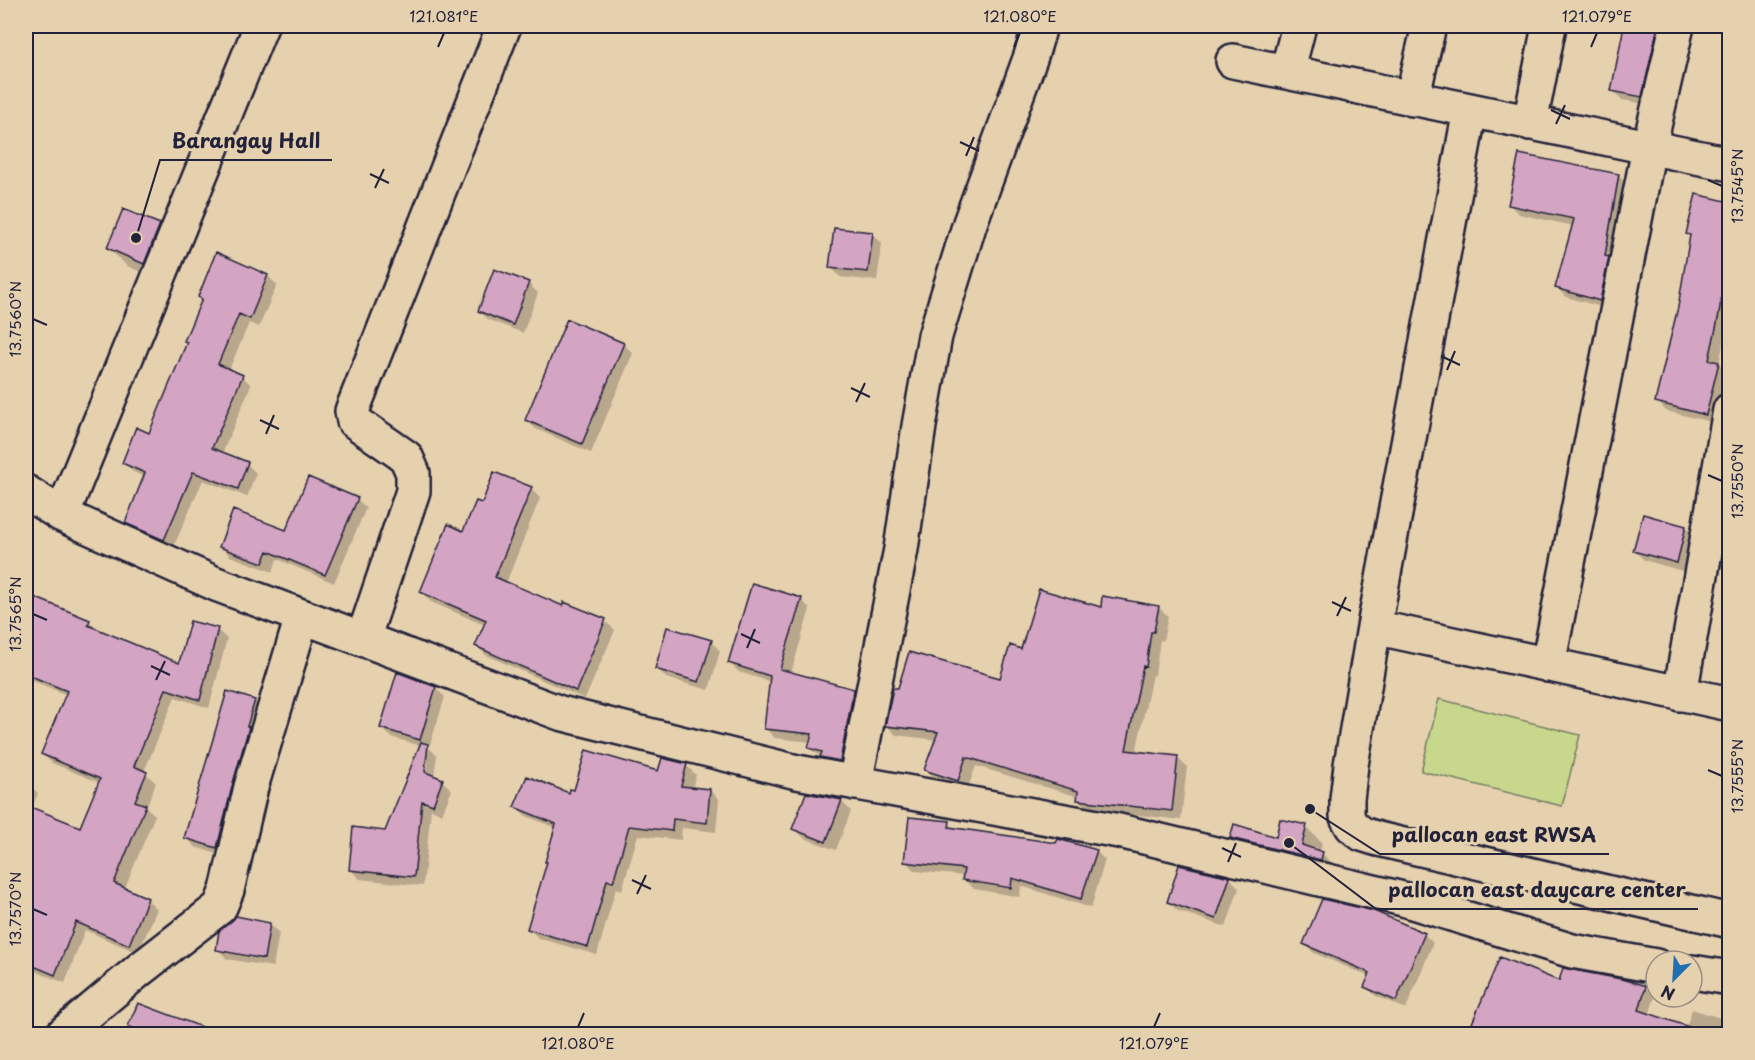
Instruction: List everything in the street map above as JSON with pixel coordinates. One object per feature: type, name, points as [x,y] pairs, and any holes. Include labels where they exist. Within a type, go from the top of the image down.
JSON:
[{"type":"street","points":[[62,515],[261,26]]},
{"type":"street","points":[[363,639],[413,491],[413,473],[406,457],[354,420],[352,411],[504,26]]},
{"type":"street","points":[[855,783],[901,549],[935,336],[970,222],[1040,26]]},
{"type":"street","points":[[1287,72],[1299,26]]},
{"type":"street","points":[[1412,99],[1429,26]]},
{"type":"street","points":[[1530,123],[1550,26]]},
{"type":"street","points":[[1548,665],[1649,148],[1677,26]]},
{"type":"street","points":[[1233,61],[1730,164]]},
{"type":"street","points":[[1470,110],[1374,627],[1347,799],[1347,817],[1352,826],[1362,834],[1378,839],[1730,921]]},
{"type":"street","points":[[1680,693],[1730,410]]},
{"type":"street","points":[[26,492],[62,515],[216,584],[560,713],[797,772],[1119,831],[1403,899],[1572,951],[1644,964]]},
{"type":"street","points":[[63,1035],[139,970],[220,908],[227,890],[251,787],[302,617]]},
{"type":"street","points":[[1374,627],[1730,704]]},
{"type":"street","points":[[1704,974],[1730,978]]},
{"type":"green space","points":[[1439,699],[1580,735],[1562,806],[1421,771]]},
{"type":"building","points":[[1624,26],[1658,26],[1642,97],[1611,91]]},
{"type":"building","points":[[1519,154],[1619,174],[1605,256],[1609,257],[1600,301],[1555,288],[1574,219],[1508,205]]},
{"type":"building","points":[[1696,194],[1730,202],[1730,247],[1709,360],[1719,362],[1706,415],[1655,402],[1678,307],[1690,235],[1686,234]]},
{"type":"building","points":[[123,209],[160,224],[144,264],[107,248]]},
{"type":"building","points":[[834,228],[873,232],[868,272],[829,268]]},
{"type":"building","points":[[216,252],[268,275],[250,319],[239,314],[218,364],[243,375],[212,448],[248,462],[238,489],[193,472],[164,540],[125,523],[145,473],[122,463],[136,427],[149,433],[187,342],[184,341],[202,299],[198,297]]},
{"type":"building","points":[[494,269],[529,282],[513,325],[478,311]]},
{"type":"building","points":[[567,319],[624,343],[582,444],[525,420]]},
{"type":"building","points":[[494,472],[532,487],[495,577],[563,606],[564,602],[606,619],[576,691],[475,646],[486,620],[420,592],[448,524],[463,531],[476,501],[482,503]]},
{"type":"building","points":[[308,477],[358,498],[325,575],[268,551],[263,563],[219,547],[233,510],[286,530]]},
{"type":"building","points":[[1643,514],[1686,526],[1677,563],[1633,551]]},
{"type":"building","points":[[752,583],[802,598],[780,669],[854,689],[840,761],[820,757],[822,752],[808,748],[812,734],[764,729],[770,676],[728,663]]},
{"type":"building","points":[[1039,589],[1101,607],[1102,596],[1159,606],[1154,632],[1151,632],[1146,667],[1143,666],[1126,750],[1178,756],[1172,811],[1077,800],[1078,791],[966,757],[958,781],[924,770],[938,732],[885,726],[893,688],[898,688],[909,652],[1000,678],[1010,645],[1021,649]]},
{"type":"building","points":[[34,597],[90,620],[88,625],[179,663],[190,621],[218,628],[200,700],[166,689],[134,766],[147,772],[135,801],[146,805],[114,883],[148,898],[129,945],[76,922],[55,975],[26,963],[26,805],[80,827],[100,779],[41,754],[67,691],[26,674],[26,618]]},
{"type":"building","points":[[667,627],[712,640],[699,682],[655,669]]},
{"type":"building","points":[[397,672],[436,687],[420,740],[380,728]]},
{"type":"building","points":[[227,691],[255,700],[217,848],[184,838]]},
{"type":"building","points":[[421,742],[428,744],[425,772],[443,779],[433,805],[422,801],[414,877],[349,870],[353,827],[385,831]]},
{"type":"building","points":[[586,750],[658,771],[662,758],[687,764],[681,786],[710,789],[707,823],[673,819],[672,831],[629,826],[613,882],[607,880],[588,947],[527,929],[556,824],[514,807],[527,776],[569,793],[570,789],[574,790]]},
{"type":"building","points":[[806,793],[842,800],[826,842],[792,829]]},
{"type":"building","points":[[909,817],[950,821],[949,827],[1056,843],[1058,839],[1097,850],[1081,899],[1012,878],[1011,888],[962,880],[964,869],[904,862]]},
{"type":"building","points":[[1280,819],[1307,825],[1302,845],[1323,852],[1321,860],[1230,838],[1234,824],[1276,837]]},
{"type":"building","points":[[1179,865],[1230,877],[1216,919],[1167,902]]},
{"type":"building","points":[[1322,899],[1374,911],[1425,933],[1396,1001],[1364,987],[1370,973],[1303,944]]},
{"type":"building","points":[[236,916],[270,923],[264,959],[216,950],[219,931]]},
{"type":"building","points":[[1500,957],[1559,981],[1563,968],[1644,985],[1639,1010],[1698,1030],[1697,1035],[1467,1035]]},
{"type":"building","points":[[138,1003],[215,1032],[215,1035],[149,1035],[128,1026]]},
{"type":"place","name":"Barangay Hall","points":[[136,238]]},
{"type":"place","name":"pallocan east RWSA","points":[[1310,809]]},
{"type":"place","name":"pallocan east daycare center","points":[[1289,843]]}]
